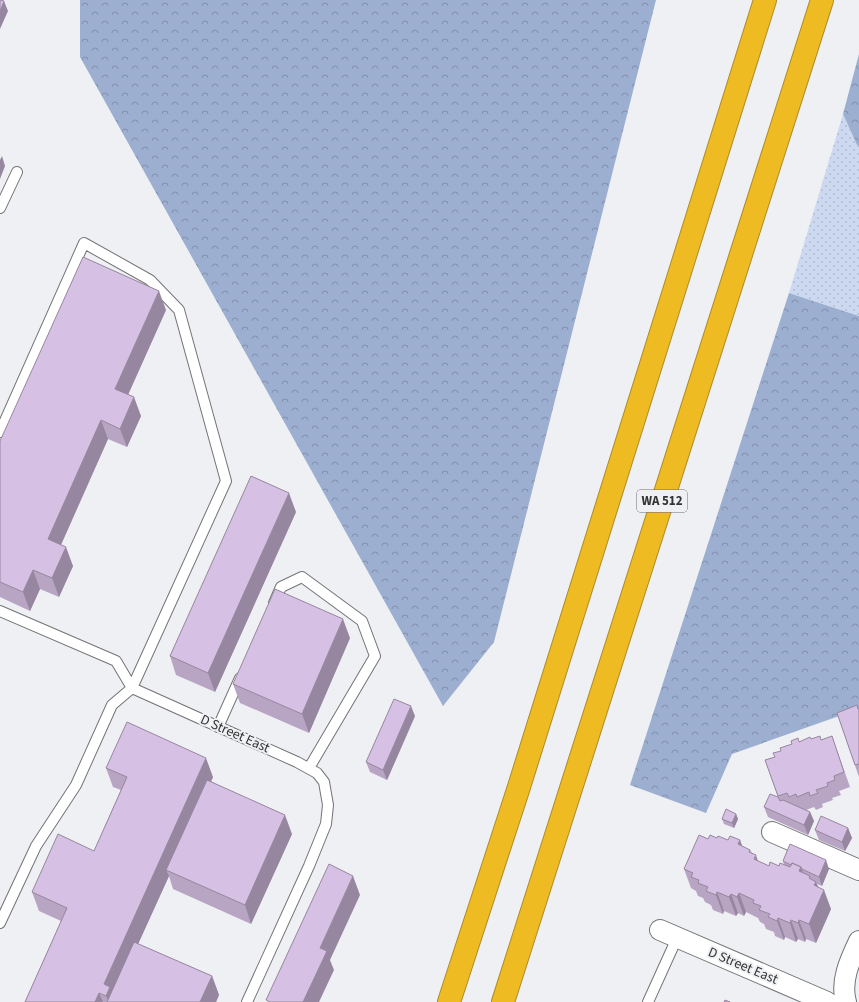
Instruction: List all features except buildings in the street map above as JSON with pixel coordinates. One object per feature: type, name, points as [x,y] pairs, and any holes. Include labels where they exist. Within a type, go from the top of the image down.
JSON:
[{"type":"highway","points":[[449,1002],[523,775],[765,0]]},
{"type":"highway","name":"WA 512","points":[[503,1002],[822,0]]},
{"type":"street","points":[[772,832],[859,870]]},
{"type":"street","name":"D Street East","points":[[660,930],[827,1002]]},
{"type":"street","points":[[846,1002],[844,988],[845,976],[859,941]]},
{"type":"lane","points":[[0,208],[16,172]]},
{"type":"lane","points":[[0,432],[84,243],[150,280],[178,310],[226,481],[132,688],[112,705],[76,785],[36,846],[0,923]]},
{"type":"lane","points":[[271,608],[281,587],[302,577],[362,621],[374,656],[309,768]]},
{"type":"lane","points":[[0,611],[116,661],[132,688]]},
{"type":"lane","points":[[218,727],[246,665]]},
{"type":"lane","name":"D Street East","points":[[132,688],[309,768],[317,773],[324,782],[328,805],[326,824],[247,1002]]},
{"type":"lane","points":[[648,1002],[678,938]]},
{"type":"shaded area","points":[[843,114],[857,145],[859,146],[859,316],[789,293]]},
{"type":"green space","points":[[80,0],[656,0],[494,642],[443,706],[80,57]]},
{"type":"green space","points":[[859,54],[859,146],[857,145],[843,114]]},
{"type":"green space","points":[[789,293],[859,316],[859,709],[732,754],[706,813],[630,785]]}]
